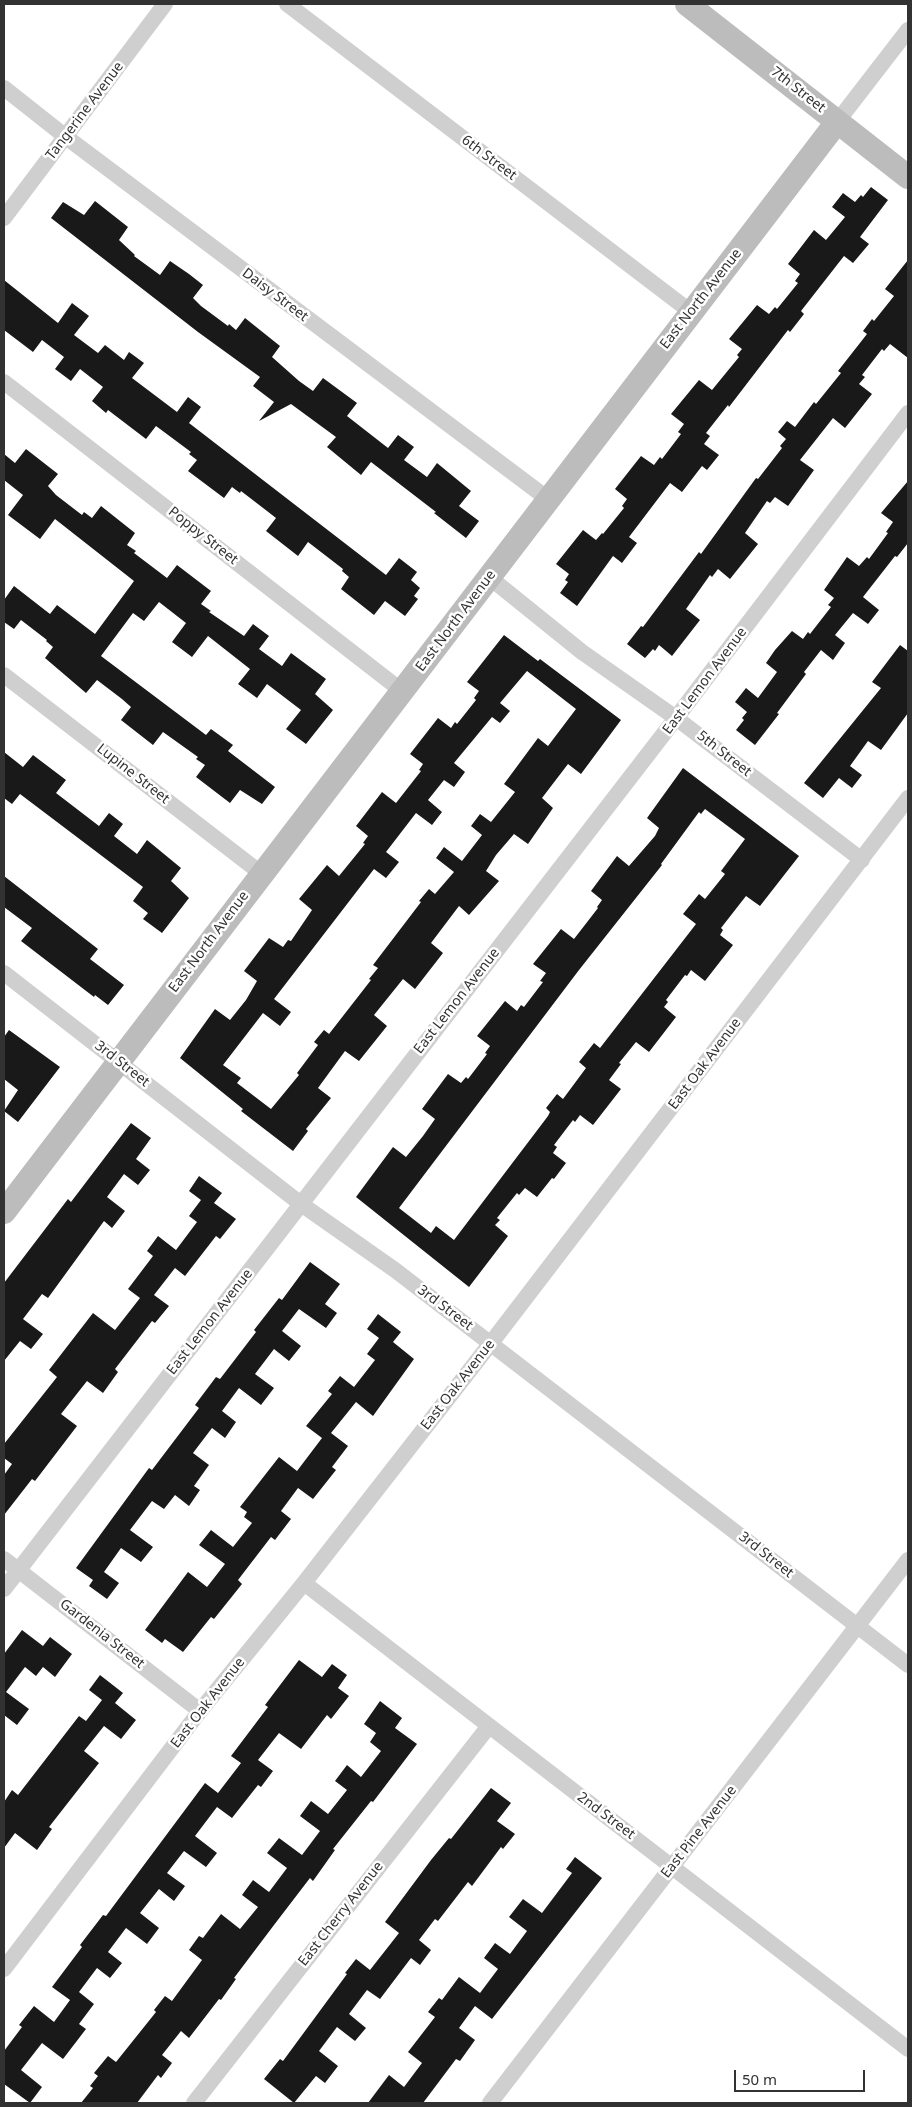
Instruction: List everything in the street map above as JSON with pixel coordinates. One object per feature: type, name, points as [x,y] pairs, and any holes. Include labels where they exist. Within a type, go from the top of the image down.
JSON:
[{"type":"street","name":"Tangerine Avenue","points":[[4,218],[165,4]]},
{"type":"street","name":"6th Street","points":[[287,4],[691,312]]},
{"type":"street","name":"7th Street","points":[[687,4],[908,177]]},
{"type":"street","name":"East North Avenue","points":[[4,1212],[908,30]]},
{"type":"street","name":"Daisy Street","points":[[4,88],[66,137],[548,499]]},
{"type":"street","name":"Poppy Street","points":[[4,382],[402,691]]},
{"type":"street","name":"East Lemon Avenue","points":[[4,1588],[676,718],[908,413]]},
{"type":"street","name":"5th Street","points":[[489,577],[582,652],[676,718],[862,860]]},
{"type":"street","name":"Lupine Street","points":[[4,675],[262,874]]},
{"type":"street","name":"East Oak Avenue","points":[[4,1969],[200,1711],[304,1583],[491,1343],[908,798]]},
{"type":"street","name":"3rd Street","points":[[4,973],[301,1204],[395,1270],[908,1665]]},
{"type":"street","name":"Gardenia Street","points":[[4,1559],[200,1711]]},
{"type":"street","name":"East Pine Avenue","points":[[490,2103],[908,1560]]},
{"type":"street","name":"2nd Street","points":[[304,1583],[908,2049]]},
{"type":"street","name":"East Cherry Avenue","points":[[194,2103],[489,1726]]},
{"type":"building","points":[[871,187],[888,200],[860,237],[869,244],[853,263],[844,256],[801,311],[804,314],[790,332],[788,330],[729,407],[728,405],[706,433],[710,436],[704,444],[719,455],[707,470],[702,466],[682,492],[670,483],[629,537],[637,543],[622,563],[613,556],[577,606],[560,593],[568,582],[565,580],[569,574],[556,564],[583,530],[596,540],[624,508],[622,506],[627,499],[615,489],[641,456],[654,465],[660,457],[662,459],[681,434],[678,432],[684,424],[671,414],[699,380],[712,390],[739,357],[737,355],[742,349],[729,339],[757,305],[769,314],[775,307],[777,309],[798,283],[795,281],[800,274],[788,264],[814,230],[826,240],[845,217],[832,207],[843,193],[855,202],[861,195],[863,197]]},
{"type":"building","points":[[95,201],[128,227],[119,240],[134,256],[160,275],[170,261],[189,274],[203,285],[193,298],[201,306],[236,330],[245,318],[280,346],[272,357],[299,381],[313,391],[323,378],[357,403],[347,416],[388,448],[398,435],[414,447],[404,460],[427,477],[437,463],[471,491],[459,506],[479,521],[466,538],[434,513],[436,512],[371,462],[361,475],[327,447],[336,437],[291,404],[259,421],[274,402],[253,386],[260,377],[198,332],[51,218],[63,202],[84,215]]},
{"type":"building","points":[[908,260],[908,358],[890,344],[884,351],[882,349],[862,375],[865,377],[859,384],[872,394],[845,428],[833,418],[800,460],[814,470],[788,506],[775,497],[770,503],[767,501],[745,533],[758,544],[730,579],[718,569],[712,577],[710,575],[686,609],[700,620],[672,656],[659,645],[655,651],[653,649],[645,658],[627,644],[641,626],[643,627],[699,552],[701,554],[756,478],[758,479],[782,448],[780,446],[786,439],[778,432],[787,421],[795,427],[814,402],[816,404],[841,373],[838,371],[867,334],[863,331],[872,319],[874,321],[894,296],[885,289]]},
{"type":"building","points":[[4,280],[58,323],[72,303],[89,316],[74,335],[98,353],[105,345],[124,360],[129,352],[144,363],[132,378],[177,412],[188,397],[201,407],[189,423],[386,575],[399,558],[417,572],[411,580],[420,588],[414,596],[418,599],[405,616],[385,601],[374,615],[341,589],[349,577],[342,571],[343,569],[308,542],[298,556],[266,531],[276,518],[267,511],[241,491],[240,493],[232,487],[224,498],[188,471],[197,460],[189,454],[191,452],[156,426],[146,439],[108,410],[106,413],[92,401],[103,387],[80,369],[71,381],[55,369],[64,357],[42,340],[33,352],[4,330]]},
{"type":"building","points":[[26,449],[58,474],[48,486],[56,495],[82,515],[84,512],[92,518],[101,506],[135,533],[127,545],[136,551],[134,553],[167,578],[177,565],[211,591],[201,604],[211,611],[209,612],[244,636],[253,624],[269,636],[259,649],[282,666],[291,653],[326,679],[315,694],[333,710],[306,744],[286,729],[301,710],[267,684],[257,698],[238,684],[250,669],[208,636],[192,657],[172,642],[186,623],[159,602],[144,621],[133,613],[101,656],[206,735],[211,729],[233,745],[228,751],[275,787],[262,804],[240,790],[230,803],[196,777],[205,765],[196,759],[198,757],[163,732],[153,745],[121,720],[131,707],[122,699],[97,680],[86,693],[45,658],[53,647],[47,640],[21,620],[14,629],[4,622],[4,600],[14,586],[50,614],[57,605],[95,634],[134,581],[55,519],[40,539],[8,515],[23,495],[4,480],[4,454],[15,463]]},
{"type":"building","points":[[908,481],[908,543],[897,557],[895,556],[863,597],[879,610],[868,624],[853,613],[835,635],[845,643],[833,660],[821,650],[777,713],[779,714],[755,745],[736,730],[744,720],[742,718],[747,712],[735,702],[746,688],[758,698],[777,672],[766,663],[775,650],[792,631],[803,639],[808,632],[810,634],[831,607],[828,605],[834,598],[824,590],[847,557],[859,566],[867,557],[869,559],[888,533],[886,532],[893,522],[881,513]]},
{"type":"building","points":[[504,635],[538,661],[540,659],[621,720],[581,774],[568,764],[542,798],[553,808],[528,844],[514,834],[496,855],[486,871],[499,881],[469,915],[459,906],[431,943],[443,953],[415,989],[403,979],[374,1015],[387,1026],[359,1061],[345,1051],[318,1088],[331,1098],[306,1129],[308,1131],[293,1151],[241,1111],[243,1109],[180,1058],[215,1009],[230,1020],[246,1000],[257,981],[244,971],[269,938],[283,947],[288,940],[291,941],[312,910],[299,899],[327,865],[339,876],[365,844],[363,843],[368,836],[356,826],[382,792],[396,803],[421,771],[419,770],[423,764],[410,754],[438,718],[451,728],[455,722],[457,724],[476,700],[474,698],[479,691],[467,682]],"holes":[[[527,671],[576,709],[548,746],[538,738],[504,784],[515,792],[491,822],[480,814],[471,826],[482,835],[462,861],[444,847],[436,858],[454,872],[435,894],[429,889],[419,901],[421,902],[373,965],[378,968],[369,979],[371,980],[329,1034],[324,1030],[314,1042],[318,1045],[297,1073],[299,1075],[271,1109],[237,1083],[241,1078],[223,1065],[263,1013],[280,1026],[291,1012],[274,999],[374,869],[386,878],[399,862],[386,852],[416,813],[432,825],[442,812],[428,800],[444,780],[454,787],[465,772],[454,763],[492,717],[500,723],[510,711],[500,703]]]},
{"type":"building","points":[[900,645],[908,651],[908,713],[881,750],[868,741],[850,766],[862,775],[852,788],[839,778],[823,798],[804,783],[881,688],[872,682]]},
{"type":"building","points":[[4,752],[23,767],[33,755],[66,780],[56,793],[99,826],[109,813],[123,824],[114,836],[137,854],[147,840],[181,868],[171,881],[189,898],[162,933],[143,919],[148,913],[133,901],[143,887],[20,794],[12,804],[4,798]]},
{"type":"building","points":[[683,768],[799,856],[760,906],[746,896],[721,928],[723,930],[720,935],[733,945],[705,981],[691,970],[687,976],[685,975],[666,1000],[668,1002],[664,1007],[676,1017],[649,1052],[636,1042],[619,1063],[621,1064],[609,1080],[621,1089],[593,1125],[580,1115],[575,1122],[573,1120],[554,1145],[557,1147],[553,1153],[566,1163],[554,1179],[552,1178],[537,1197],[525,1188],[519,1195],[517,1193],[497,1218],[500,1220],[495,1225],[508,1236],[469,1287],[356,1197],[393,1147],[406,1157],[423,1136],[435,1119],[422,1109],[448,1074],[461,1083],[466,1077],[468,1079],[487,1054],[485,1053],[490,1046],[477,1036],[505,1001],[517,1011],[521,1005],[524,1007],[543,982],[540,981],[546,973],[533,964],[561,929],[574,939],[598,908],[602,900],[591,891],[617,856],[629,866],[655,836],[659,828],[647,818]],"holes":[[[705,809],[745,839],[721,871],[725,874],[705,899],[699,894],[683,914],[696,924],[600,1048],[594,1043],[579,1062],[586,1068],[563,1099],[557,1094],[546,1108],[550,1112],[548,1116],[454,1240],[436,1226],[431,1233],[399,1208],[579,970],[662,865],[699,812],[701,814]]]},
{"type":"building","points":[[4,876],[98,949],[90,959],[124,985],[108,1005],[95,995],[94,997],[21,941],[32,928],[4,907]]},
{"type":"building","points":[[9,1030],[60,1067],[18,1122],[4,1111],[18,1090],[4,1079],[4,1037]]},
{"type":"building","points":[[131,1123],[151,1138],[136,1159],[150,1170],[138,1185],[124,1174],[107,1197],[125,1211],[112,1228],[104,1221],[48,1298],[42,1294],[23,1319],[43,1334],[31,1349],[20,1341],[4,1361],[4,1283],[68,1199],[71,1202]]},
{"type":"building","points":[[199,1176],[222,1193],[214,1203],[236,1219],[220,1239],[216,1236],[185,1276],[175,1268],[154,1295],[169,1306],[155,1323],[152,1321],[115,1369],[118,1372],[103,1393],[87,1381],[61,1414],[77,1426],[35,1481],[32,1479],[4,1515],[4,1475],[12,1464],[4,1458],[4,1444],[57,1377],[49,1370],[93,1313],[115,1330],[140,1298],[128,1289],[153,1256],[147,1251],[158,1236],[176,1250],[197,1222],[189,1216],[201,1200],[189,1191]]},
{"type":"building","points":[[310,1262],[340,1284],[325,1304],[337,1313],[326,1328],[299,1309],[282,1331],[301,1346],[289,1361],[274,1349],[255,1374],[274,1388],[261,1405],[239,1388],[222,1411],[236,1422],[225,1438],[212,1428],[193,1453],[209,1465],[194,1486],[200,1490],[189,1506],[175,1495],[164,1509],[152,1501],[130,1530],[153,1547],[141,1562],[121,1548],[104,1572],[119,1583],[107,1599],[89,1586],[93,1580],[76,1568],[149,1468],[152,1470],[199,1408],[195,1405],[216,1377],[220,1379],[256,1332],[254,1330],[279,1298],[282,1300]]},
{"type":"building","points":[[378,1314],[401,1332],[393,1342],[414,1359],[373,1416],[356,1402],[331,1433],[348,1446],[332,1467],[336,1470],[313,1499],[298,1488],[281,1511],[291,1519],[275,1540],[271,1537],[238,1580],[242,1584],[214,1619],[211,1617],[183,1652],[165,1639],[162,1643],[145,1630],[188,1572],[207,1587],[225,1564],[199,1545],[211,1530],[233,1547],[252,1523],[244,1517],[247,1512],[240,1507],[279,1457],[297,1471],[322,1438],[306,1426],[332,1394],[328,1391],[340,1376],[354,1387],[375,1360],[367,1354],[379,1338],[367,1329]]},
{"type":"building","points":[[22,1630],[43,1646],[50,1637],[72,1654],[55,1677],[43,1667],[36,1676],[25,1667],[6,1692],[29,1709],[17,1725],[4,1715],[4,1654]]},
{"type":"building","points":[[299,1660],[322,1677],[332,1664],[347,1675],[338,1688],[349,1696],[331,1719],[327,1715],[301,1749],[279,1733],[258,1760],[273,1771],[261,1787],[258,1785],[232,1818],[217,1807],[195,1836],[217,1853],[206,1867],[184,1851],[167,1873],[185,1886],[174,1901],[159,1889],[140,1913],[159,1928],[147,1944],[126,1928],[108,1952],[122,1963],[110,1978],[97,1968],[79,1992],[94,2004],[79,2024],[86,2029],[63,2059],[42,2043],[21,2070],[42,2087],[30,2103],[4,2084],[4,2051],[22,2027],[19,2025],[34,2006],[54,2022],[70,2000],[52,1987],[82,1947],[80,1945],[103,1915],[106,1916],[205,1783],[218,1793],[241,1763],[231,1756],[268,1707],[265,1705]]},
{"type":"building","points":[[100,1675],[123,1693],[115,1703],[136,1720],[121,1739],[104,1726],[84,1751],[99,1763],[49,1827],[52,1829],[37,1850],[15,1833],[4,1848],[4,1802],[12,1790],[18,1795],[79,1716],[86,1721],[102,1700],[89,1690]]},
{"type":"building","points":[[380,1701],[402,1718],[395,1728],[417,1744],[373,1802],[371,1801],[333,1849],[335,1850],[313,1881],[310,1878],[274,1925],[234,1978],[236,1979],[221,2000],[219,1999],[189,2038],[181,2031],[162,2055],[172,2063],[161,2078],[158,2075],[137,2103],[81,2103],[93,2088],[90,2086],[98,2076],[94,2073],[108,2056],[116,2062],[156,2012],[154,2010],[165,1996],[172,2001],[202,1960],[189,1950],[199,1936],[203,1938],[221,1914],[240,1929],[258,1907],[242,1895],[253,1880],[269,1892],[287,1868],[267,1853],[279,1838],[302,1855],[320,1831],[300,1816],[311,1801],[328,1814],[347,1790],[335,1781],[347,1765],[361,1777],[381,1751],[370,1742],[376,1733],[364,1724]]},
{"type":"building","points":[[491,1788],[511,1803],[497,1821],[515,1834],[503,1849],[501,1847],[472,1886],[468,1882],[438,1921],[435,1919],[419,1940],[431,1950],[420,1965],[411,1958],[380,1999],[367,1990],[349,2014],[366,2028],[355,2041],[337,2027],[319,2051],[338,2066],[325,2083],[316,2076],[294,2103],[264,2079],[280,2059],[283,2061],[356,1959],[370,1970],[399,1933],[385,1922],[431,1860],[449,1838],[451,1839]]},
{"type":"building","points":[[575,1857],[602,1878],[492,2019],[475,2006],[459,2028],[475,2040],[460,2061],[456,2059],[423,2103],[368,2103],[389,2075],[404,2087],[422,2063],[408,2052],[435,2017],[428,2012],[439,1998],[442,2000],[459,1977],[480,1993],[498,1969],[484,1958],[495,1943],[510,1954],[527,1931],[509,1917],[523,1899],[542,1913],[572,1873],[566,1869]]}]
